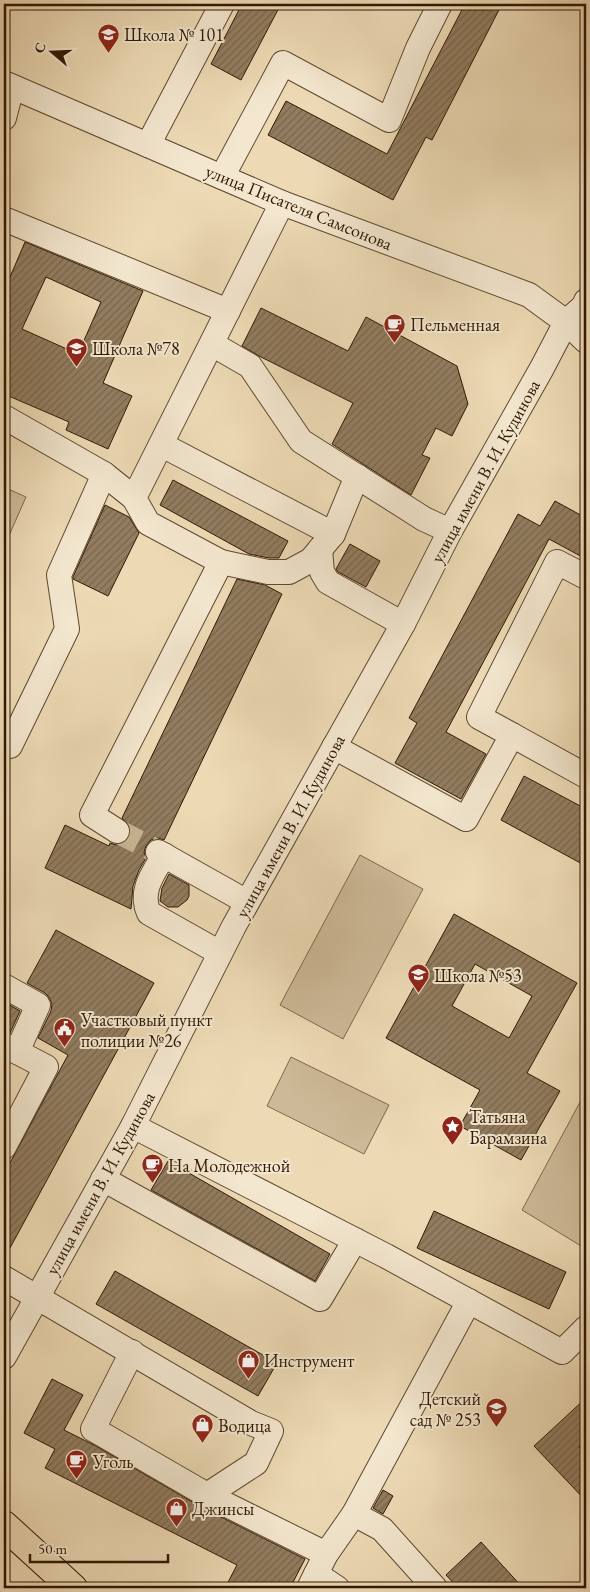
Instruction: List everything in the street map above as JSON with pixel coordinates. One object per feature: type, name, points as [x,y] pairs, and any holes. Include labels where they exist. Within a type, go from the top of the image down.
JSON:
[{"type":"main road","points":[[4,1525],[73,1588]]},
{"type":"street","points":[[148,145],[222,4]]},
{"type":"street","points":[[222,177],[283,62],[389,120],[418,48],[440,4]]},
{"type":"street","points":[[4,118],[8,85]]},
{"type":"street","name":"улица Писателя Самсонова","points":[[8,85],[282,203],[529,295],[566,322],[586,341]]},
{"type":"street","points":[[134,498],[282,203]]},
{"type":"street","points":[[4,219],[228,311]]},
{"type":"street","name":"улица имени В. И. Кудинова","points":[[4,1357],[133,1126],[247,902],[403,624],[450,530],[566,322],[586,302]]},
{"type":"street","points":[[212,344],[250,366],[301,441],[424,519],[450,530]]},
{"type":"street","points":[[4,417],[104,474],[134,498],[148,523],[221,562],[268,572],[289,572],[311,560],[326,541],[357,476]]},
{"type":"street","points":[[162,445],[326,541]]},
{"type":"street","points":[[10,746],[67,629],[58,575],[104,474]]},
{"type":"street","points":[[326,541],[322,572],[328,582],[403,624]]},
{"type":"street","points":[[116,831],[92,815],[221,562]]},
{"type":"street","points":[[586,577],[557,562],[478,717],[586,776]]},
{"type":"street","points":[[334,747],[466,819],[512,735]]},
{"type":"street","points":[[220,953],[148,913],[144,904],[145,891],[161,854],[247,902]]},
{"type":"street","points":[[4,986],[38,1005],[10,1048],[46,1066],[4,1147]]},
{"type":"street","points":[[133,1126],[355,1240],[562,1352],[586,1328]]},
{"type":"street","points":[[103,1179],[320,1299],[355,1240]]},
{"type":"street","points":[[4,1278],[251,1423],[271,1431],[256,1463],[207,1495]]},
{"type":"street","points":[[317,1572],[354,1514],[469,1301]]},
{"type":"street","points":[[132,1352],[93,1429],[207,1495],[337,1588]]},
{"type":"street","points":[[354,1514],[382,1529],[434,1588]]},
{"type":"shaded area","points":[[4,487],[26,497],[4,547]]},
{"type":"shaded area","points":[[360,855],[423,889],[343,1039],[280,1005]]},
{"type":"shaded area","points":[[291,1057],[389,1105],[364,1154],[267,1106]]},
{"type":"shaded area","points":[[586,1091],[586,1249],[522,1210]]},
{"type":"building","points":[[242,4],[281,4],[241,80],[211,64]]},
{"type":"building","points":[[465,4],[502,4],[432,140],[426,137],[393,200],[268,135],[286,101],[387,154]]},
{"type":"building","points":[[25,242],[143,291],[103,383],[132,396],[108,449],[66,430],[69,422],[4,394],[4,291]],"holes":[[[46,277],[101,302],[78,354],[22,329]]]},
{"type":"building","points":[[261,308],[348,351],[366,317],[457,366],[468,404],[452,436],[436,428],[422,455],[430,458],[411,495],[332,444],[353,403],[242,346]]},
{"type":"building","points":[[173,480],[288,541],[279,558],[249,554],[160,505]]},
{"type":"building","points":[[555,501],[586,518],[586,559],[549,539],[446,732],[486,754],[461,799],[395,763],[417,723],[409,718],[518,514],[540,526]]},
{"type":"building","points":[[105,505],[129,517],[139,533],[108,596],[73,579]]},
{"type":"building","points":[[350,544],[380,561],[366,587],[338,572],[336,569]]},
{"type":"building","points":[[237,579],[265,585],[282,594],[164,840],[158,838],[151,840],[146,846],[144,852],[146,858],[133,886],[131,909],[45,868],[65,825],[109,846],[110,843],[117,845],[128,839],[131,832],[129,825],[122,818]]},
{"type":"building","points":[[524,776],[586,809],[586,866],[501,820]]},
{"type":"building","points":[[169,874],[189,885],[187,900],[178,907],[168,907],[160,901],[162,888]]},
{"type":"building","points":[[454,914],[577,983],[527,1073],[560,1091],[521,1160],[460,1126],[480,1090],[386,1038]],"holes":[[[475,964],[532,996],[509,1038],[452,1006]]]},
{"type":"building","points":[[56,930],[154,983],[4,1259],[4,1174],[68,1055],[38,1038],[51,1011],[52,1004],[45,993],[27,983]]},
{"type":"building","points":[[6,1003],[20,1011],[10,1033],[4,1031],[4,1008]]},
{"type":"building","points":[[168,1161],[330,1254],[315,1281],[151,1190]]},
{"type":"building","points":[[434,1211],[566,1272],[549,1309],[417,1248]]},
{"type":"building","points":[[115,1271],[277,1363],[258,1396],[96,1304]]},
{"type":"building","points":[[52,1379],[83,1395],[64,1430],[96,1446],[201,1507],[305,1559],[290,1588],[225,1588],[237,1565],[45,1468],[55,1449],[24,1433]]},
{"type":"building","points":[[586,1398],[586,1440],[579,1447],[586,1455],[586,1501],[534,1446]]},
{"type":"building","points":[[383,1490],[393,1496],[383,1514],[373,1508]]},
{"type":"building","points":[[481,1542],[523,1588],[458,1588],[446,1575]]},
{"type":"tunnel","points":[[117,831],[158,852]]},
{"type":"place","name":"Школа № 101","points":[[108,53]]},
{"type":"place","name":"Пельменная","points":[[394,343]]},
{"type":"place","name":"Школа №78","points":[[76,367]]},
{"type":"place","name":"Школа №53","points":[[418,994]]},
{"type":"place","name":"Участковый пункт полиции №26","points":[[65,1048]]},
{"type":"place","name":"Татьяна Барамзина","points":[[453,1145]]},
{"type":"place","name":"На Молодежной","points":[[152,1184]]},
{"type":"place","name":"Инструмент","points":[[248,1379]]},
{"type":"place","name":"Детский сад № 253","points":[[497,1427]]},
{"type":"place","name":"Водица","points":[[202,1444]]},
{"type":"place","name":"Уголь","points":[[77,1480]]},
{"type":"place","name":"Джинсы","points":[[176,1527]]}]
